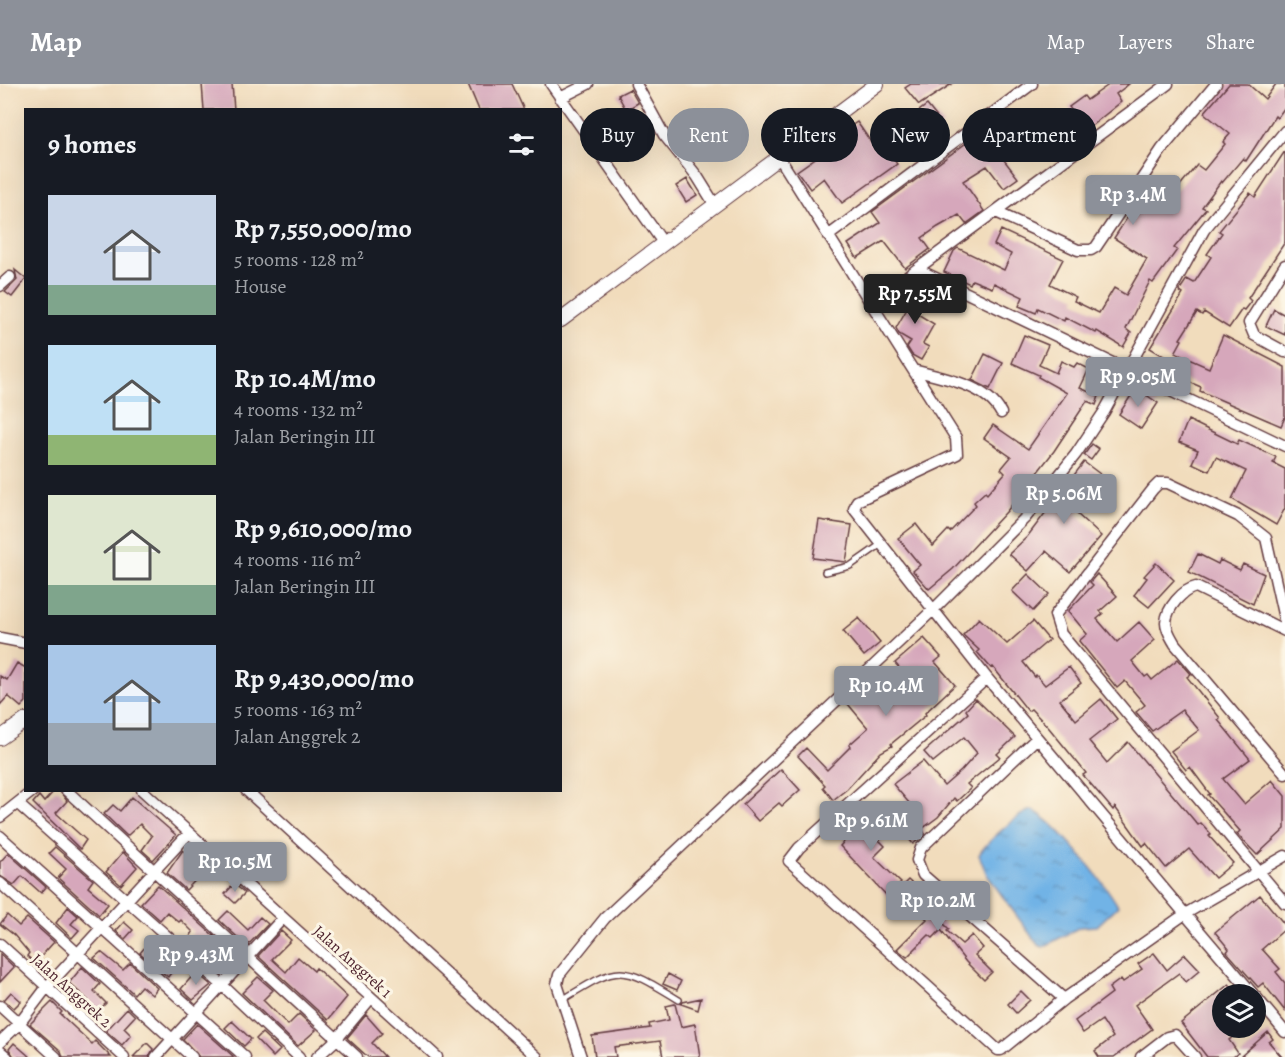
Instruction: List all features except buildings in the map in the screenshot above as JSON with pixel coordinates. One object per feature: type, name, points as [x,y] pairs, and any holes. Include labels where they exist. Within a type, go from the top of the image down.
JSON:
[{"type":"street","points":[[551,84],[664,244]]},
{"type":"street","points":[[560,98],[588,84]]},
{"type":"street","points":[[636,84],[664,135],[697,176],[715,205]]},
{"type":"street","points":[[845,108],[877,84]]},
{"type":"street","points":[[828,236],[1032,84]]},
{"type":"street","points":[[872,305],[917,269],[1168,84]]},
{"type":"street","points":[[996,212],[1078,250],[1091,250],[1096,247],[1162,149],[1216,84]]},
{"type":"street","points":[[581,1057],[557,984],[559,975],[605,918],[933,610],[1002,543],[1049,489],[1104,412],[1204,230],[1285,131]]},
{"type":"street","points":[[562,319],[772,162]]},
{"type":"street","points":[[782,162],[957,438],[957,454],[853,505],[880,545],[987,678],[1244,984]]},
{"type":"street","points":[[1285,265],[1249,323],[1250,330],[1260,340],[1285,352]]},
{"type":"street","points":[[917,269],[1285,446]]},
{"type":"street","points":[[0,286],[10,277]]},
{"type":"street","points":[[913,370],[977,391],[992,399],[1001,413]]},
{"type":"street","points":[[1285,622],[1271,549],[1266,538],[1238,516],[1168,483],[1159,483],[1153,489],[1055,615],[1055,622],[1061,634],[1285,903]]},
{"type":"street","points":[[1285,630],[1196,587],[1183,593],[1166,620],[1175,644],[1285,774]]},
{"type":"street","points":[[0,638],[24,643]]},
{"type":"street","points":[[987,678],[799,848],[789,861],[998,1050],[1001,1050],[1064,999],[1185,914],[1285,856]]},
{"type":"street","points":[[0,738],[24,721]]},
{"type":"street","points":[[1037,738],[921,848],[917,860],[923,874],[1064,999]]},
{"type":"street","points":[[0,817],[32,792]]},
{"type":"street","points":[[68,792],[357,1057]]},
{"type":"street","name":"Jalan Anggrek 1","points":[[144,792],[437,1057]]},
{"type":"street","points":[[248,792],[537,1057]]},
{"type":"street","points":[[18,804],[221,984],[299,1057]]},
{"type":"street","points":[[0,1042],[19,1023],[47,987],[189,833]]},
{"type":"street","points":[[0,836],[245,1057]]},
{"type":"street","points":[[0,883],[192,1057]]},
{"type":"street","points":[[156,1057],[283,918]]},
{"type":"street","name":"Jalan Anggrek 2","points":[[0,944],[124,1057]]},
{"type":"street","points":[[317,1057],[336,1040],[371,998]]},
{"type":"street","points":[[0,1006],[56,1057]]},
{"type":"street","points":[[1266,1010],[1285,1032]]},
{"type":"street","points":[[1141,1057],[1167,1037],[1175,1035],[1195,1057]]},
{"type":"street","points":[[0,1051],[7,1057]]},
{"type":"lane","points":[[825,572],[850,566],[880,545]]},
{"type":"lane","points":[[562,1000],[597,979],[617,972],[637,974],[679,1000]]},
{"type":"water","points":[[1032,810],[1054,826],[1066,839],[1102,882],[1118,906],[1097,926],[1080,927],[1043,947],[1038,945],[987,875],[979,855],[1003,829],[1019,816]]}]
